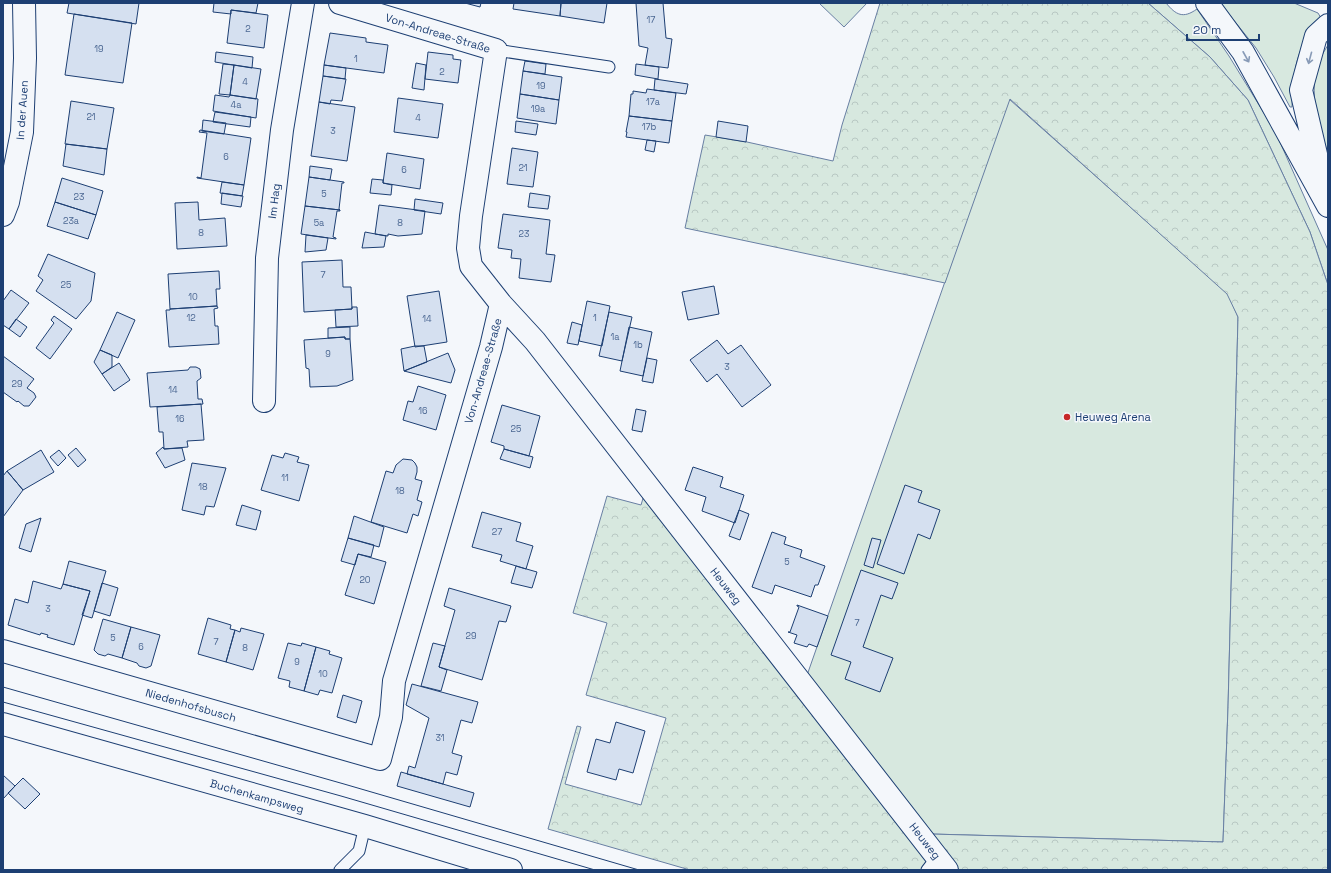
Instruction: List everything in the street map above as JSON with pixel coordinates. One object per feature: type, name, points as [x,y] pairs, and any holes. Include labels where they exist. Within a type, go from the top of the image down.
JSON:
[{"type":"main road","name":"In der Auen","points":[[3,215],[8,202],[22,132],[25,58],[24,3]]},
{"type":"main road","name":"Im Hag","points":[[264,401],[267,258],[282,130],[303,3]]},
{"type":"main road","name":"Von-Andreae-Straße","points":[[340,3],[496,50],[471,216],[468,248],[471,266],[501,304],[491,347],[394,681],[391,717],[380,759]]},
{"type":"main road","points":[[1207,3],[1243,52],[1328,206]]},
{"type":"main road","points":[[1328,25],[1316,36],[1301,90],[1328,206]]},
{"type":"main road","name":"Heuweg","points":[[501,304],[535,341],[937,866]]},
{"type":"main road","name":"Niedenhofsbusch","points":[[3,651],[380,759]]},
{"type":"main road","name":"Buchenkampsweg","points":[[3,724],[365,826],[511,870]]},
{"type":"lane","points":[[496,50],[609,67]]},
{"type":"lane","points":[[340,870],[359,851],[365,826]]},
{"type":"green space","points":[[819,3],[867,3],[844,27]]},
{"type":"green space","points":[[880,3],[1148,3],[1210,57],[1248,100],[1310,232],[1328,285],[1328,870],[959,870],[931,834],[1223,842],[1238,317],[1227,294],[1010,99],[945,283],[685,228],[705,135],[747,142],[833,161],[842,125]]},
{"type":"green space","points":[[1148,3],[1166,3],[1177,13],[1184,15],[1197,9],[1229,56],[1275,131],[1328,250],[1328,285],[1310,232],[1248,100],[1210,57]]},
{"type":"green space","points":[[1220,3],[1294,3],[1318,13],[1321,18],[1306,39],[1301,49],[1295,70],[1292,107],[1290,107],[1256,48]]},
{"type":"green space","points":[[1328,45],[1328,153],[1318,120],[1314,96],[1314,84],[1319,61]]},
{"type":"green space","name":"Heuweg Arena","points":[[1009,99],[1228,294],[1238,317],[1223,842],[931,834],[805,681]]},
{"type":"green space","points":[[644,495],[934,870],[690,870],[548,829],[577,726],[581,727],[565,784],[641,805],[666,718],[586,695],[607,623],[573,613],[607,496],[641,505]]},
{"type":"building","points":[[69,3],[139,3],[136,24],[67,13]]},
{"type":"building","points":[[214,3],[258,3],[256,13],[231,10],[231,14],[213,12]]},
{"type":"building","points":[[465,3],[481,3],[480,7]]},
{"type":"building","points":[[514,3],[561,3],[560,16],[513,9]]},
{"type":"building","points":[[561,3],[607,3],[604,23],[560,16]]},
{"type":"building","points":[[636,3],[663,3],[666,38],[672,39],[668,68],[645,65],[648,48],[639,46]]},
{"type":"building","points":[[231,10],[268,15],[264,48],[227,43]]},
{"type":"building","points":[[74,14],[132,23],[123,83],[65,75]]},
{"type":"building","points":[[330,33],[366,38],[366,42],[388,45],[384,73],[324,65]]},
{"type":"building","points":[[216,52],[253,57],[252,68],[215,62]]},
{"type":"building","points":[[428,52],[453,55],[453,59],[461,60],[458,83],[425,79]]},
{"type":"building","points":[[525,61],[546,64],[545,74],[523,71]]},
{"type":"building","points":[[416,63],[426,65],[424,90],[412,88]]},
{"type":"building","points":[[223,64],[234,65],[230,95],[219,94]]},
{"type":"building","points":[[636,64],[659,67],[658,79],[635,75]]},
{"type":"building","points":[[234,65],[261,69],[256,99],[230,95]]},
{"type":"building","points":[[324,65],[346,68],[345,79],[323,76]]},
{"type":"building","points":[[523,71],[562,77],[559,100],[520,94]]},
{"type":"building","points":[[323,76],[346,79],[342,101],[331,100],[330,104],[319,102]]},
{"type":"building","points":[[655,79],[688,84],[686,94],[654,90]]},
{"type":"building","points":[[647,89],[676,93],[672,121],[629,116],[631,94],[633,94],[633,91],[646,93]]},
{"type":"building","points":[[520,94],[559,100],[556,124],[517,118]]},
{"type":"building","points":[[215,95],[229,97],[230,95],[258,99],[256,118],[213,111]]},
{"type":"building","points":[[398,98],[443,104],[438,138],[394,132]]},
{"type":"building","points":[[71,101],[114,108],[107,149],[65,144]]},
{"type":"building","points":[[319,102],[355,107],[347,161],[311,156]]},
{"type":"building","points":[[215,112],[251,117],[250,127],[213,122]]},
{"type":"building","points":[[629,116],[672,121],[669,143],[626,137]]},
{"type":"building","points":[[203,120],[226,123],[224,134],[202,131]]},
{"type":"building","points":[[516,121],[538,124],[536,135],[515,132]]},
{"type":"building","points":[[718,121],[748,126],[746,142],[716,137]]},
{"type":"building","points":[[200,130],[251,138],[244,185],[197,178],[201,178],[207,133],[199,132]]},
{"type":"building","points":[[647,140],[656,141],[654,152],[645,150]]},
{"type":"building","points":[[66,144],[107,149],[104,175],[63,166]]},
{"type":"building","points":[[512,148],[538,152],[533,187],[507,184]]},
{"type":"building","points":[[387,153],[424,159],[420,189],[383,183]]},
{"type":"building","points":[[310,166],[332,169],[330,180],[309,177]]},
{"type":"building","points":[[309,177],[344,182],[342,183],[340,210],[305,206]]},
{"type":"building","points":[[62,178],[103,191],[96,215],[55,202]]},
{"type":"building","points":[[372,179],[383,180],[383,183],[392,185],[391,195],[370,193]]},
{"type":"building","points":[[222,182],[244,185],[242,196],[220,193]]},
{"type":"building","points":[[222,193],[243,196],[241,207],[221,204]]},
{"type":"building","points":[[530,193],[550,196],[548,209],[528,207]]},
{"type":"building","points":[[415,199],[443,203],[441,214],[414,210]]},
{"type":"building","points":[[55,202],[96,215],[88,239],[47,226]]},
{"type":"building","points":[[198,202],[199,220],[225,218],[227,246],[177,249],[175,203]]},
{"type":"building","points":[[379,205],[425,211],[422,234],[398,236],[388,234],[388,236],[375,234]]},
{"type":"building","points":[[305,206],[340,210],[337,211],[333,237],[336,239],[301,234]]},
{"type":"building","points":[[503,214],[550,220],[546,254],[555,255],[551,282],[519,278],[521,259],[511,258],[512,250],[498,248]]},
{"type":"building","points":[[365,232],[386,236],[384,247],[362,248]]},
{"type":"building","points":[[306,235],[328,238],[326,250],[305,252]]},
{"type":"building","points":[[48,254],[95,273],[91,301],[76,319],[36,291],[43,280],[38,276]]},
{"type":"building","points":[[342,260],[343,287],[351,287],[352,309],[304,312],[302,262]]},
{"type":"building","points":[[219,271],[220,289],[216,289],[217,306],[170,309],[168,274]]},
{"type":"building","points":[[714,286],[719,314],[688,320],[682,292]]},
{"type":"building","points":[[11,290],[29,303],[9,329],[3,325],[3,301]]},
{"type":"building","points":[[439,291],[447,342],[415,347],[407,296]]},
{"type":"building","points":[[587,301],[610,306],[602,346],[579,341]]},
{"type":"building","points":[[217,306],[218,308],[214,309],[215,326],[218,326],[219,344],[169,347],[166,310]]},
{"type":"building","points":[[352,307],[357,307],[358,326],[336,327],[335,310],[352,309]]},
{"type":"building","points":[[117,312],[135,320],[118,358],[100,350]]},
{"type":"building","points":[[609,312],[632,317],[622,361],[599,356]]},
{"type":"building","points":[[54,316],[72,329],[50,359],[36,348],[54,323],[51,320]]},
{"type":"building","points":[[16,319],[27,327],[20,337],[9,329]]},
{"type":"building","points":[[572,322],[582,325],[578,345],[567,343]]},
{"type":"building","points":[[350,327],[350,339],[345,339],[345,337],[328,338],[328,328]]},
{"type":"building","points":[[629,327],[652,332],[643,376],[620,371]]},
{"type":"building","points":[[345,337],[345,339],[350,339],[353,380],[337,386],[310,387],[309,369],[306,368],[304,340]]},
{"type":"building","points":[[717,340],[728,354],[741,345],[771,385],[742,407],[717,374],[707,382],[690,360]]},
{"type":"building","points":[[424,346],[427,362],[404,371],[401,349]]},
{"type":"building","points":[[100,350],[112,355],[112,367],[102,374],[94,362]]},
{"type":"building","points":[[448,353],[455,370],[451,383],[404,371]]},
{"type":"building","points":[[3,356],[34,379],[27,388],[34,393],[36,397],[29,406],[24,406],[3,392]]},
{"type":"building","points":[[647,358],[657,360],[653,383],[642,381]]},
{"type":"building","points":[[119,363],[130,380],[114,391],[102,374]]},
{"type":"building","points":[[190,367],[200,369],[201,378],[197,381],[198,399],[202,399],[203,404],[150,407],[147,373],[188,370]]},
{"type":"building","points":[[418,386],[446,395],[436,430],[403,420],[408,401],[413,402]]},
{"type":"building","points":[[201,404],[204,440],[187,441],[188,447],[164,449],[163,432],[159,432],[157,407]]},
{"type":"building","points":[[502,405],[540,416],[529,456],[504,449],[504,446],[491,442]]},
{"type":"building","points":[[636,409],[646,411],[642,432],[632,430]]},
{"type":"building","points":[[163,447],[164,449],[182,448],[185,460],[165,468],[156,453]]},
{"type":"building","points":[[76,448],[86,460],[78,467],[68,455]]},
{"type":"building","points":[[504,449],[533,457],[530,468],[500,459]]},
{"type":"building","points":[[41,450],[54,472],[23,490],[7,471]]},
{"type":"building","points":[[59,450],[66,458],[58,466],[50,457]]},
{"type":"building","points":[[285,453],[299,457],[297,462],[309,465],[299,501],[261,490],[272,455],[283,458]]},
{"type":"building","points":[[403,459],[412,460],[415,463],[417,472],[415,479],[422,481],[417,500],[422,502],[418,516],[413,514],[407,533],[371,522],[386,471],[393,473],[396,465]]},
{"type":"building","points":[[192,463],[226,468],[214,507],[206,506],[204,515],[182,510]]},
{"type":"building","points":[[693,467],[723,477],[720,487],[744,495],[735,523],[702,511],[706,497],[685,490]]},
{"type":"building","points":[[7,471],[23,490],[3,517],[3,476]]},
{"type":"building","points":[[905,485],[922,491],[918,502],[940,510],[930,539],[918,534],[904,574],[877,564]]},
{"type":"building","points":[[242,505],[261,511],[256,530],[236,525]]},
{"type":"building","points":[[739,510],[749,514],[740,540],[729,536]]},
{"type":"building","points":[[482,512],[521,523],[516,541],[533,546],[526,569],[500,561],[502,555],[472,547]]},
{"type":"building","points":[[354,516],[384,527],[379,547],[348,538]]},
{"type":"building","points":[[41,518],[31,552],[19,548],[26,524]]},
{"type":"building","points":[[772,532],[786,537],[784,544],[802,550],[800,557],[825,566],[818,585],[815,585],[811,597],[775,585],[772,594],[752,587]]},
{"type":"building","points":[[348,538],[374,545],[371,557],[358,554],[355,565],[341,561]]},
{"type":"building","points":[[872,538],[881,540],[873,568],[864,565]]},
{"type":"building","points":[[358,554],[386,562],[374,604],[345,595]]},
{"type":"building","points":[[69,561],[106,571],[92,618],[82,615],[90,591],[63,584]]},
{"type":"building","points":[[516,566],[537,572],[532,588],[511,583]]},
{"type":"building","points":[[861,570],[898,583],[892,599],[881,595],[863,647],[893,658],[880,692],[845,679],[851,662],[831,655]]},
{"type":"building","points":[[33,581],[61,589],[63,584],[90,591],[74,645],[47,637],[48,635],[41,633],[40,635],[8,625],[15,599],[28,603]]},
{"type":"building","points":[[102,583],[118,588],[110,616],[94,611]]},
{"type":"building","points":[[449,588],[511,606],[506,622],[499,621],[482,680],[439,667],[455,610],[444,606]]},
{"type":"building","points":[[797,605],[828,616],[817,647],[809,644],[807,647],[794,643],[797,635],[788,632],[790,632],[799,607]]},
{"type":"building","points":[[208,618],[231,625],[230,629],[235,630],[226,662],[198,654]]},
{"type":"building","points":[[103,619],[131,627],[122,658],[108,654],[105,656],[98,654],[94,650]]},
{"type":"building","points":[[131,627],[160,635],[151,666],[146,668],[122,658]]},
{"type":"building","points":[[241,628],[264,634],[253,670],[226,662],[235,630],[240,632]]},
{"type":"building","points":[[288,643],[301,646],[302,643],[316,647],[304,691],[289,687],[290,681],[278,678]]},
{"type":"building","points":[[433,643],[445,646],[439,667],[447,670],[441,691],[421,686]]},
{"type":"building","points":[[316,647],[330,651],[329,654],[342,658],[332,693],[320,690],[318,695],[304,691]]},
{"type":"building","points":[[412,684],[478,702],[472,723],[461,720],[452,753],[462,756],[457,775],[446,772],[443,784],[407,774],[409,766],[415,768],[429,718],[406,705]]},
{"type":"building","points":[[343,695],[362,701],[356,723],[337,717]]},
{"type":"building","points":[[616,722],[645,731],[633,773],[619,769],[616,780],[587,772],[596,739],[610,743]]},
{"type":"building","points":[[401,772],[474,793],[470,807],[397,786]]},
{"type":"building","points":[[3,775],[15,786],[3,799]]},
{"type":"building","points":[[23,778],[40,794],[25,809],[8,793]]},
{"type":"tram line","points":[[3,687],[639,870]]},
{"type":"tram line","points":[[3,702],[341,796],[595,870]]},
{"type":"place","name":"Heuweg Arena","points":[[1067,417]]}]
